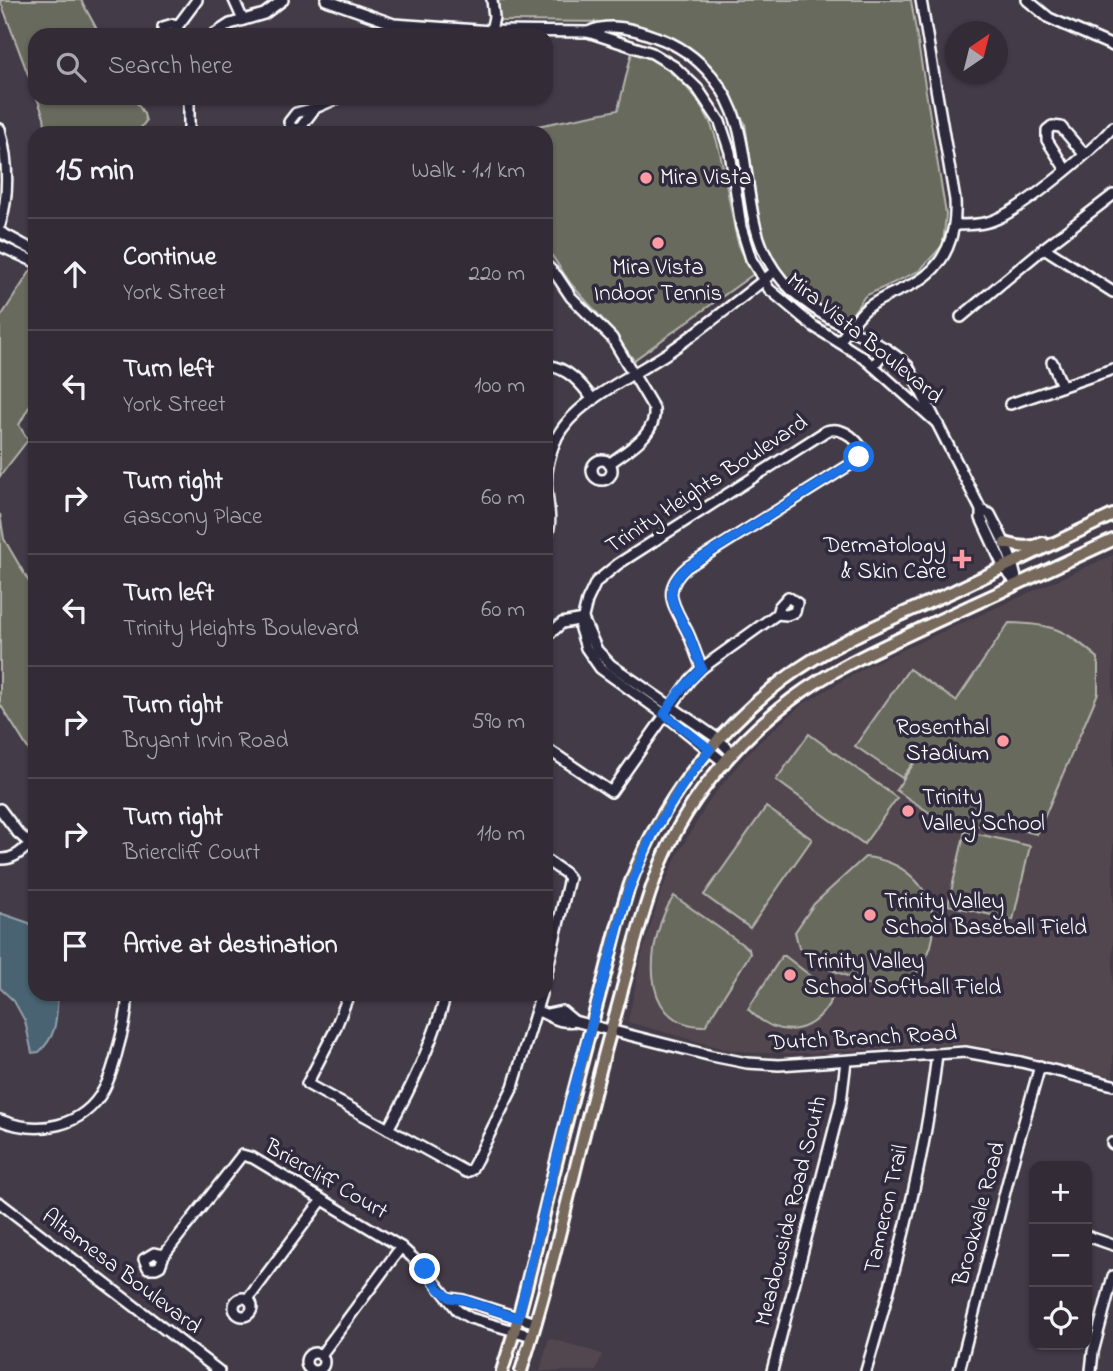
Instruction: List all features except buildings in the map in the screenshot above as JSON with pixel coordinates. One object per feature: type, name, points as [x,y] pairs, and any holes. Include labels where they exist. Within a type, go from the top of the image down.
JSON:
[{"type":"main road","points":[[502,1371],[518,1318],[591,1025],[637,867],[668,808],[710,749],[760,699],[807,663],[861,633],[1113,515]]},
{"type":"main road","points":[[1005,543],[1017,547],[1034,547],[1067,531],[1081,530]]},
{"type":"main road","points":[[521,1371],[536,1323],[611,1030],[656,873],[683,820],[733,754],[768,719],[807,688],[836,670],[1113,540]]},
{"type":"street","points":[[180,28],[197,0]]},
{"type":"street","points":[[234,0],[243,20]]},
{"type":"street","points":[[224,28],[264,14],[283,0]]},
{"type":"street","name":"Mira Vista Boulevard","points":[[326,0],[394,24],[437,28]]},
{"type":"street","points":[[491,28],[494,17],[492,0]]},
{"type":"street","points":[[839,342],[868,307],[925,277],[948,250],[956,225],[955,200],[922,0]]},
{"type":"street","points":[[1027,0],[1049,18],[1113,46]]},
{"type":"street","name":"Mira Vista Boulevard","points":[[588,32],[599,27],[617,27],[668,41],[701,63],[716,80],[738,121],[754,218],[761,246],[775,271],[800,300],[887,348],[899,357],[915,377],[981,510],[981,517],[1017,584]]},
{"type":"street","name":"Mira Vista Boulevard","points":[[553,32],[588,32],[652,53],[684,74],[712,109],[726,136],[741,227],[751,259],[763,280],[794,312],[873,366],[938,424]]},
{"type":"street","points":[[189,105],[189,126]]},
{"type":"street","points":[[315,108],[322,105]]},
{"type":"street","points":[[1066,170],[1047,140],[1046,130],[1052,126],[1061,127],[1084,154]]},
{"type":"street","points":[[956,225],[990,222],[1009,213],[1066,170],[1113,127]]},
{"type":"street","points":[[0,129],[7,181],[0,225]]},
{"type":"street","points":[[961,317],[1113,195]]},
{"type":"street","points":[[0,232],[28,247]]},
{"type":"street","points":[[0,246],[28,259]]},
{"type":"street","points":[[1044,248],[1113,292]]},
{"type":"street","points":[[553,451],[556,440],[569,419],[632,373],[678,345],[775,271]]},
{"type":"street","points":[[553,272],[571,297],[612,338],[651,403],[654,420],[649,431],[609,464]]},
{"type":"street","points":[[873,366],[887,348]]},
{"type":"street","points":[[1052,362],[1062,386]]},
{"type":"street","points":[[553,366],[570,374],[593,400]]},
{"type":"street","points":[[1010,404],[1113,369]]},
{"type":"street","name":"Trinity Heights Boulevard","points":[[583,619],[591,591],[603,575],[826,431],[839,429],[857,442],[861,452],[856,461],[687,567],[676,579],[671,595],[672,605],[702,668]]},
{"type":"street","name":"Mira Vista Boulevard","points":[[981,510],[990,514],[1005,543],[1009,566]]},
{"type":"street","points":[[553,753],[611,793],[679,692],[702,668],[777,614]]},
{"type":"street","points":[[553,630],[562,623],[583,619],[604,659],[667,710],[725,763]]},
{"type":"street","points":[[667,710],[718,739],[733,754]]},
{"type":"street","points":[[0,809],[28,842]]},
{"type":"street","points":[[0,859],[7,860],[28,849]]},
{"type":"street","points":[[553,865],[569,878],[553,946]]},
{"type":"street","points":[[0,1120],[26,1129],[54,1127],[78,1116],[92,1105],[104,1090],[113,1066],[124,1025],[126,1001]]},
{"type":"street","points":[[346,1001],[334,1032],[307,1084],[469,1171],[491,1134],[513,1087],[539,1001]]},
{"type":"street","points":[[388,1129],[421,1068],[444,1001]]},
{"type":"street","name":"Dutch Branch Road","points":[[537,1011],[548,1014],[559,1022],[574,1021],[747,1063],[779,1065],[965,1052],[1040,1066],[1113,1085]]},
{"type":"street","name":"Tameron Trail","points":[[866,1371],[900,1243],[927,1123],[937,1054]]},
{"type":"street","name":"Meadowside Road South","points":[[772,1371],[841,1102],[846,1061]]},
{"type":"street","name":"Brookvale Road","points":[[959,1371],[1040,1066]]},
{"type":"street","name":"Briercliff Court","points":[[164,1255],[242,1154],[401,1247],[425,1269],[458,1311],[532,1336]]},
{"type":"street","points":[[248,1299],[322,1200]]},
{"type":"street","name":"Altamesa Boulevard","points":[[0,1203],[219,1371]]},
{"type":"street","points":[[1092,1238],[1113,1245]]},
{"type":"street","points":[[321,1355],[401,1247]]},
{"type":"street","points":[[1091,1371],[1113,1276]]},
{"type":"street","points":[[450,1298],[536,1323]]},
{"type":"street","points":[[477,1319],[480,1307]]},
{"type":"street","points":[[1092,1332],[1098,1334]]},
{"type":"shaded area","name":"Trinity Valley School","points":[[1113,555],[1113,1076],[1089,1073],[1003,1049],[959,1044],[812,1053],[755,1053],[725,1049],[628,1022],[642,954],[661,892],[678,854],[711,798],[751,750],[803,704],[869,665]]},
{"type":"shaded area","points":[[549,1338],[602,1354],[596,1371],[540,1371]]},
{"type":"green space","points":[[0,0],[81,0],[96,28],[28,28],[28,74]]},
{"type":"green space","points":[[498,0],[911,0],[946,214],[943,245],[919,271],[865,296],[848,320],[804,297],[778,270],[761,232],[745,123],[698,55],[672,39],[613,22],[499,21]]},
{"type":"green space","points":[[633,48],[669,71],[697,100],[719,147],[737,240],[755,273],[634,360],[571,284],[553,257],[553,126],[537,126],[618,110]]},
{"type":"green space","points":[[40,105],[138,105],[146,121],[142,126],[45,126]]},
{"type":"green space","points":[[28,275],[28,409],[19,425],[28,440],[0,476],[0,318]]},
{"type":"green space","points":[[0,514],[4,539],[28,580],[28,749],[0,704]]},
{"type":"green space","name":"Rosenthal Stadium","points":[[1009,623],[1058,630],[1076,640],[1098,658],[1098,693],[1037,834],[995,824],[952,828],[896,790],[927,744],[902,778],[855,746],[909,669],[956,701]]},
{"type":"green space","points":[[809,734],[897,798],[864,844],[776,780]]},
{"type":"green space","points":[[766,807],[812,839],[750,928],[704,895]]},
{"type":"green space","points":[[965,831],[1030,846],[1013,920],[948,905]]},
{"type":"green space","name":"Trinity Valley School Baseball Field","points":[[865,857],[891,863],[912,876],[925,894],[933,914],[933,936],[926,958],[912,977],[890,993],[827,968],[799,948],[795,932],[814,904]]},
{"type":"green space","points":[[674,896],[749,949],[750,954],[705,1026],[682,1022],[667,1012],[657,996],[653,955],[665,913]]},
{"type":"green space","name":"Trinity Valley School Softball Field","points":[[782,956],[834,994],[817,1019],[796,1029],[772,1026],[748,1009]]},
{"type":"water","points":[[0,913],[28,923],[28,1001],[57,1001],[53,1033],[39,1052],[32,1053],[25,1021],[14,1001],[0,988]]},
{"type":"place","name":"Mira Vista","points":[[646,178]]},
{"type":"place","name":"Mira Vista Indoor Tennis","points":[[658,243]]},
{"type":"place","name":"Dermatology & Skin Care","points":[[962,559]]},
{"type":"place","name":"Rosenthal Stadium","points":[[1003,741]]},
{"type":"place","name":"Trinity Valley School","points":[[908,811]]},
{"type":"place","name":"Trinity Valley School Baseball Field","points":[[870,915]]},
{"type":"place","name":"Trinity Valley School Softball Field","points":[[790,975]]},
{"type":"route","points":[[425,1269],[439,1289],[450,1298],[518,1318],[569,1106],[628,891],[652,835],[683,784],[710,749],[664,714],[679,692],[702,668],[672,605],[673,586],[687,567],[859,457]]}]
